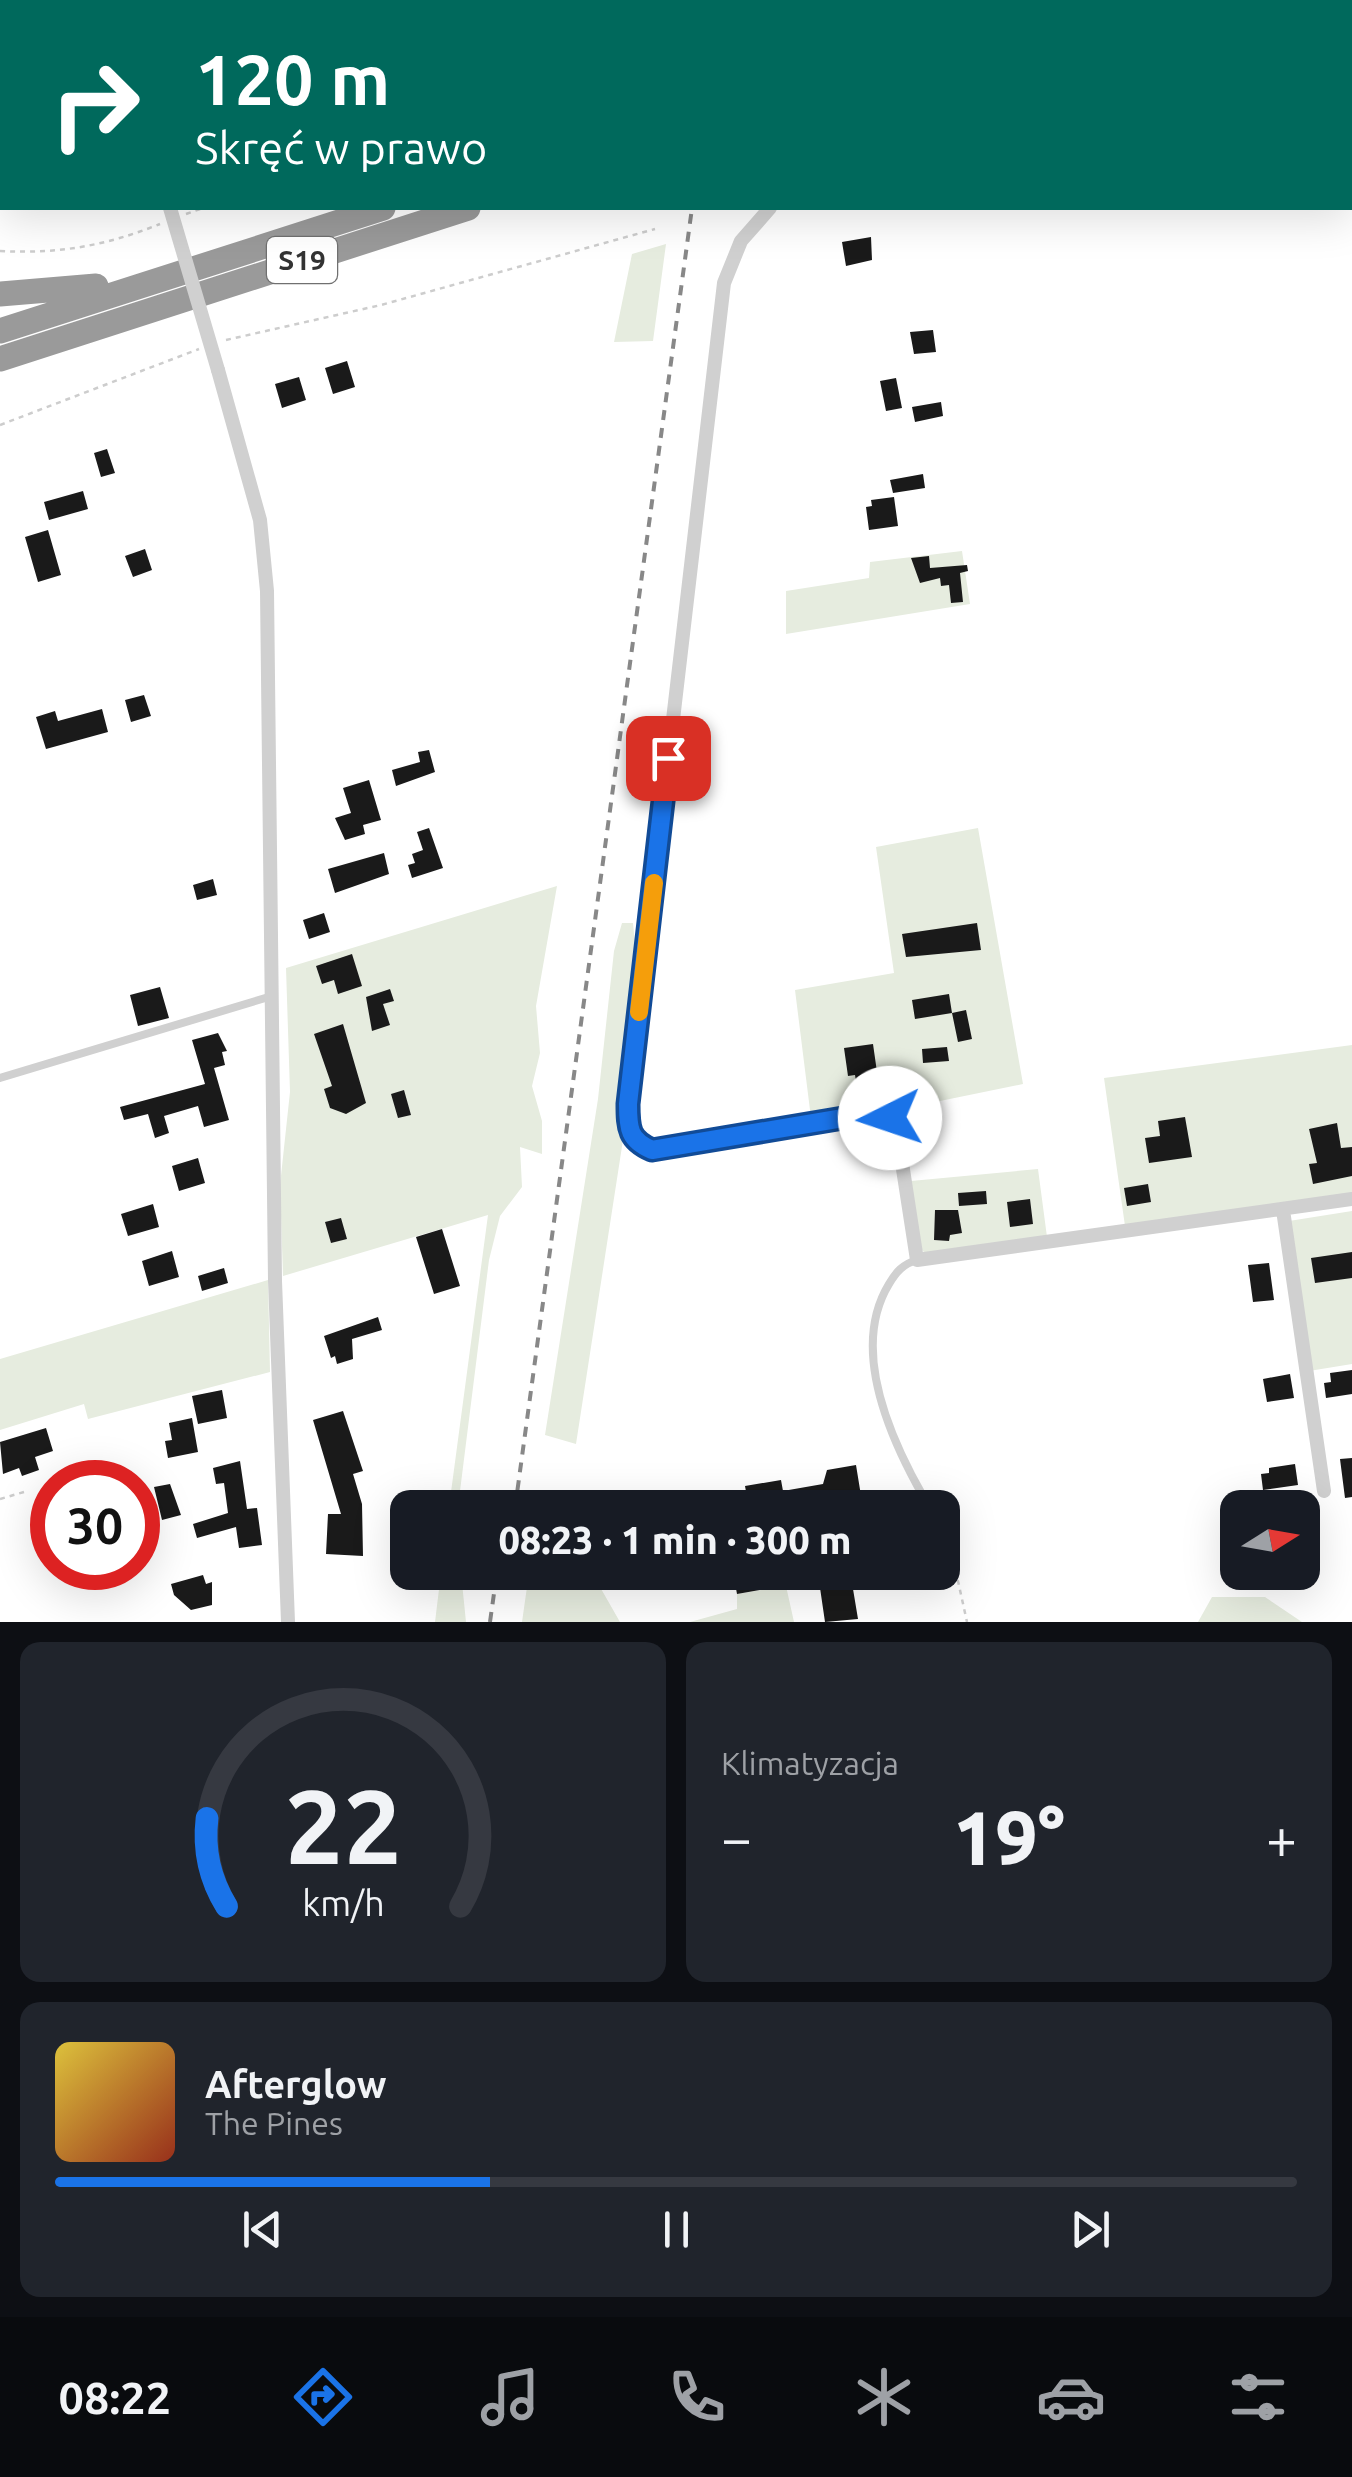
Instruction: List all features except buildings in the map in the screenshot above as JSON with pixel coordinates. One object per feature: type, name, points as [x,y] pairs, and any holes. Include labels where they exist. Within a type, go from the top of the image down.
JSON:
[{"type":"highway","name":"S19","points":[[0,331],[377,210]]},
{"type":"highway","name":"S19","points":[[0,359],[462,210]]},
{"type":"highway","points":[[0,294],[54,292],[185,271]]},
{"type":"street","points":[[768,210],[741,241],[724,283],[628,1130],[636,1142],[652,1150],[873,1113],[890,1118],[898,1137],[917,1260],[1352,1199]]},
{"type":"street","points":[[173,213],[256,501],[266,575],[276,1281],[288,1622]]},
{"type":"street","points":[[1284,1210],[1324,1490]]},
{"type":"lane","points":[[0,1078],[272,996]]},
{"type":"lane","points":[[917,1260],[894,1274],[880,1298],[872,1326],[888,1422],[899,1453],[920,1490]]},
{"type":"path","points":[[0,251],[68,252],[106,245],[159,224]]},
{"type":"path","points":[[0,425],[151,364],[229,339],[381,305],[654,229]]},
{"type":"path","points":[[0,1499],[24,1492]]},
{"type":"path","points":[[960,1588],[967,1622]]},
{"type":"shaded area","points":[[666,244],[653,341],[614,342],[632,254]]},
{"type":"shaded area","points":[[962,551],[970,604],[786,634],[786,591],[869,578],[870,562]]},
{"type":"shaded area","points":[[978,828],[1023,1084],[901,1109],[883,1104],[811,1118],[795,990],[894,973],[876,847]]},
{"type":"shaded area","points":[[557,886],[536,1006],[540,1053],[532,1086],[542,1121],[542,1154],[520,1147],[522,1187],[500,1216],[489,1260],[460,1490],[451,1490],[488,1215],[283,1276],[280,1185],[290,1092],[286,968]]},
{"type":"shaded area","points":[[622,923],[633,923],[635,944],[623,1140],[576,1444],[545,1435],[598,1099],[614,951]]},
{"type":"shaded area","points":[[1352,1045],[1352,1195],[1125,1226],[1104,1078]]},
{"type":"shaded area","points":[[1038,1169],[1047,1237],[925,1253],[918,1246],[911,1181]]},
{"type":"shaded area","points":[[1352,1211],[1352,1364],[1309,1371],[1289,1221]]},
{"type":"shaded area","points":[[268,1280],[270,1372],[88,1419],[84,1404],[0,1430],[0,1359]]},
{"type":"shaded area","points":[[439,1590],[463,1590],[466,1622],[435,1622]]},
{"type":"shaded area","points":[[527,1590],[602,1590],[620,1622],[522,1622]]},
{"type":"shaded area","points":[[787,1590],[794,1622],[690,1622],[737,1609],[737,1594]]},
{"type":"shaded area","points":[[1212,1597],[1265,1597],[1302,1622],[1198,1622]]},
{"type":"railway","points":[[517,1490],[692,210]]},
{"type":"railway","points":[[490,1622],[494,1590]]},
{"type":"slow traffic","points":[[639,1012],[654,883]]},
{"type":"route","points":[[668,758],[628,1130],[636,1142],[652,1150],[778,1132],[873,1113],[890,1118]]}]
